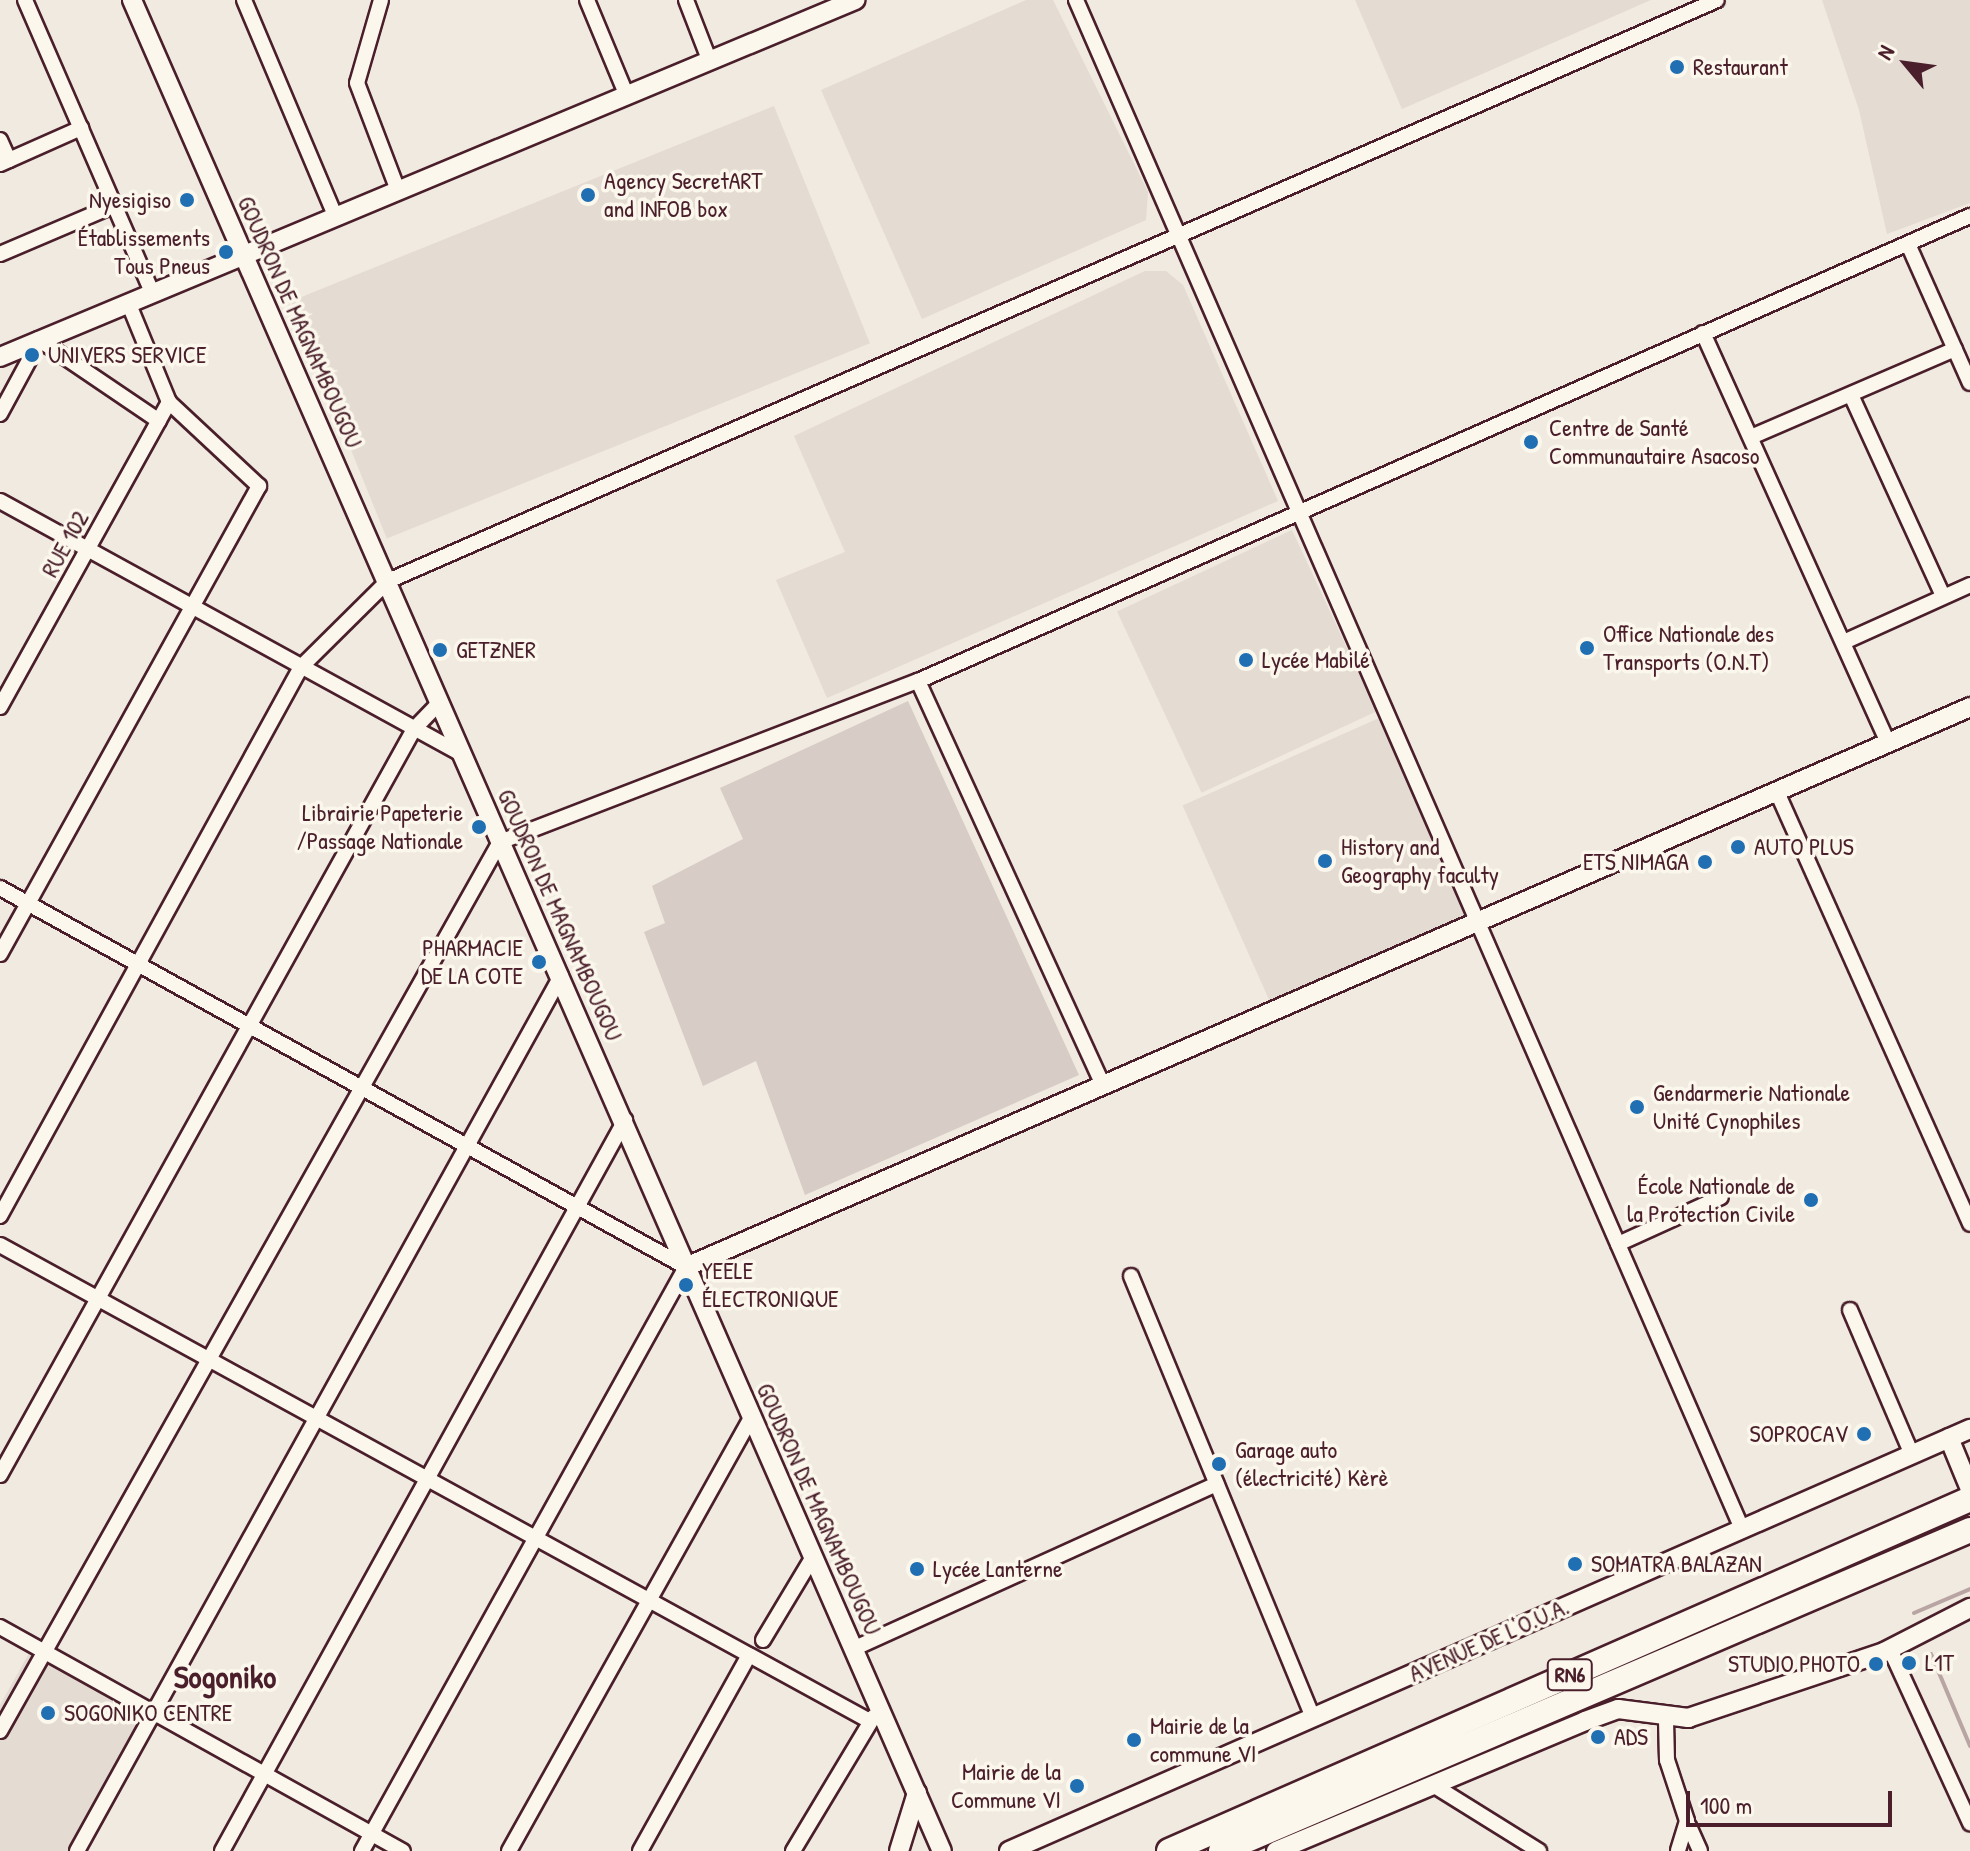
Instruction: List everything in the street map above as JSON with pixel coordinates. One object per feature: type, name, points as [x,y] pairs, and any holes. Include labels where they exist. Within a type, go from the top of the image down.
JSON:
[{"type":"highway","name":"RN6","points":[[1169,1851],[1970,1499]]},
{"type":"highway","name":"RN6","points":[[1221,1851],[1970,1530]]},
{"type":"street","points":[[25,0],[152,292]]},
{"type":"street","name":"GOUDRON DE MAGNAMBOUGOU","points":[[132,0],[500,842],[625,1120],[686,1267],[884,1712],[942,1851]]},
{"type":"street","points":[[244,0],[335,215]]},
{"type":"street","points":[[381,0],[357,83],[397,188]]},
{"type":"street","points":[[587,0],[627,96]]},
{"type":"street","points":[[686,0],[710,62]]},
{"type":"street","points":[[0,357],[397,188],[855,0]]},
{"type":"street","points":[[1076,0],[1742,1529]]},
{"type":"street","points":[[0,1216],[301,667],[388,581],[1717,0]]},
{"type":"street","points":[[0,140],[4,162],[81,128]]},
{"type":"street","points":[[0,254],[115,205]]},
{"type":"street","points":[[0,1731],[42,1650],[212,1361],[500,842],[918,681],[1970,216]]},
{"type":"street","points":[[1908,244],[1970,383]]},
{"type":"street","points":[[0,954],[259,486],[169,402],[128,302]]},
{"type":"street","points":[[1703,333],[1846,641],[1888,743]]},
{"type":"street","points":[[0,414],[39,340]]},
{"type":"street","points":[[39,340],[159,421]]},
{"type":"street","points":[[1751,437],[1955,349]]},
{"type":"street","points":[[1851,395],[1943,596]]},
{"type":"street","name":"RUE 102","points":[[0,707],[169,402]]},
{"type":"street","points":[[0,501],[463,755]]},
{"type":"street","points":[[1846,641],[1970,585]]},
{"type":"street","points":[[918,681],[1103,1085]]},
{"type":"street","points":[[0,1475],[414,729],[440,702]]},
{"type":"street","points":[[362,1851],[686,1267],[1970,707]]},
{"type":"street","points":[[1777,792],[1970,1224]]},
{"type":"street","points":[[0,888],[686,1267]]},
{"type":"street","points":[[77,1851],[561,976]]},
{"type":"street","points":[[222,1851],[625,1120]]},
{"type":"street","points":[[1618,1244],[1721,1197]]},
{"type":"street","points":[[0,1245],[866,1719]]},
{"type":"street","points":[[1131,1276],[1313,1718]]},
{"type":"street","points":[[1850,1310],[1912,1455]]},
{"type":"street","points":[[509,1851],[752,1416]]},
{"type":"street","name":"AVENUE DE L'O.U.A.","points":[[1009,1851],[1970,1429]]},
{"type":"street","points":[[1949,1438],[1970,1489]]},
{"type":"street","points":[[855,1648],[1217,1484]]},
{"type":"street","points":[[763,1640],[814,1555]]},
{"type":"street","points":[[1288,1849],[1618,1709],[1666,1720],[1890,1649],[1970,1608]]},
{"type":"street","points":[[0,1627],[157,1711],[403,1851]]},
{"type":"street","points":[[1890,1649],[1970,1823]]},
{"type":"street","points":[[640,1851],[749,1655]]},
{"type":"street","points":[[793,1851],[866,1719],[884,1712]]},
{"type":"street","points":[[1666,1720],[1667,1760],[1700,1851]]},
{"type":"street","points":[[1433,1785],[1539,1851]]},
{"type":"street","points":[[899,1851],[917,1793]]},
{"type":"street","points":[[1678,1851],[1687,1821]]},
{"type":"shaded area","points":[[1026,0],[1053,0],[1148,192],[1146,220],[922,319],[821,90]]},
{"type":"shaded area","points":[[1355,0],[1651,0],[1402,109]]},
{"type":"shaded area","points":[[1822,0],[1970,0],[1970,203],[1887,234],[1859,110]]},
{"type":"shaded area","points":[[774,106],[870,343],[387,539],[291,301]]},
{"type":"shaded area","points":[[1145,271],[1166,271],[1183,285],[1278,501],[827,698],[776,580],[845,552],[794,436]]},
{"type":"shaded area","name":"Lycée Mabilé","points":[[1292,530],[1377,711],[1202,793],[1117,612]]},
{"type":"shaded area","points":[[908,701],[1079,1075],[805,1195],[756,1061],[703,1086],[644,932],[665,923],[652,886],[743,839],[720,788]]},
{"type":"shaded area","name":"History and Geography faculty","points":[[1379,718],[1467,916],[1271,1004],[1183,805]]},
{"type":"shaded area","points":[[32,1648],[151,1713],[74,1851],[0,1851],[0,1705]]},
{"type":"waterway","points":[[1914,1613],[1970,1589]]},
{"type":"waterway","points":[[1931,1654],[1970,1746]]},
{"type":"place","name":"Restaurant","points":[[1677,67]]},
{"type":"place","name":"Agency SecretART and INFOB box","points":[[588,195]]},
{"type":"place","name":"Nyesigiso","points":[[187,200]]},
{"type":"place","name":"Établissements Tous Pneus","points":[[226,252]]},
{"type":"place","name":"UNIVERS SERVICE","points":[[32,355]]},
{"type":"place","name":"Centre de Santé Communautaire Asacoso","points":[[1531,442]]},
{"type":"place","name":"Office Nationale des Transports (O.N.T)","points":[[1587,648]]},
{"type":"place","name":"GETZNER","points":[[440,650]]},
{"type":"place","name":"Lycée Mabilé","points":[[1246,660]]},
{"type":"place","name":"Librairie Papeterie /Passage Nationale","points":[[479,827]]},
{"type":"place","name":"AUTO PLUS","points":[[1738,847]]},
{"type":"place","name":"History and Geography faculty","points":[[1325,861]]},
{"type":"place","name":"ETS NIMAGA","points":[[1705,862]]},
{"type":"place","name":"PHARMACIE DE LA COTE","points":[[539,962]]},
{"type":"place","name":"Gendarmerie Nationale Unité Cynophiles","points":[[1637,1107]]},
{"type":"place","name":"École Nationale de la Protection Civile","points":[[1811,1200]]},
{"type":"place","name":"YEELE ÉLECTRONIQUE","points":[[686,1285]]},
{"type":"place","name":"SOPROCAV","points":[[1864,1434]]},
{"type":"place","name":"Garage auto (électricité) Kèrè","points":[[1219,1464]]},
{"type":"place","name":"SOMATRA BALAZAN","points":[[1575,1564]]},
{"type":"place","name":"Lycée Lanterne","points":[[917,1569]]},
{"type":"place","name":"L1T","points":[[1909,1663]]},
{"type":"place","name":"STUDIO PHOTO","points":[[1876,1664]]},
{"type":"place","name":"SOGONIKO CENTRE","points":[[48,1713]]},
{"type":"place","name":"ADS","points":[[1598,1737]]},
{"type":"place","name":"Mairie de la commune VI","points":[[1134,1740]]},
{"type":"place","name":"Mairie de la Commune VI","points":[[1077,1786]]},
{"type":"district","name":"Sogoniko","points":[[225,1677]]}]
